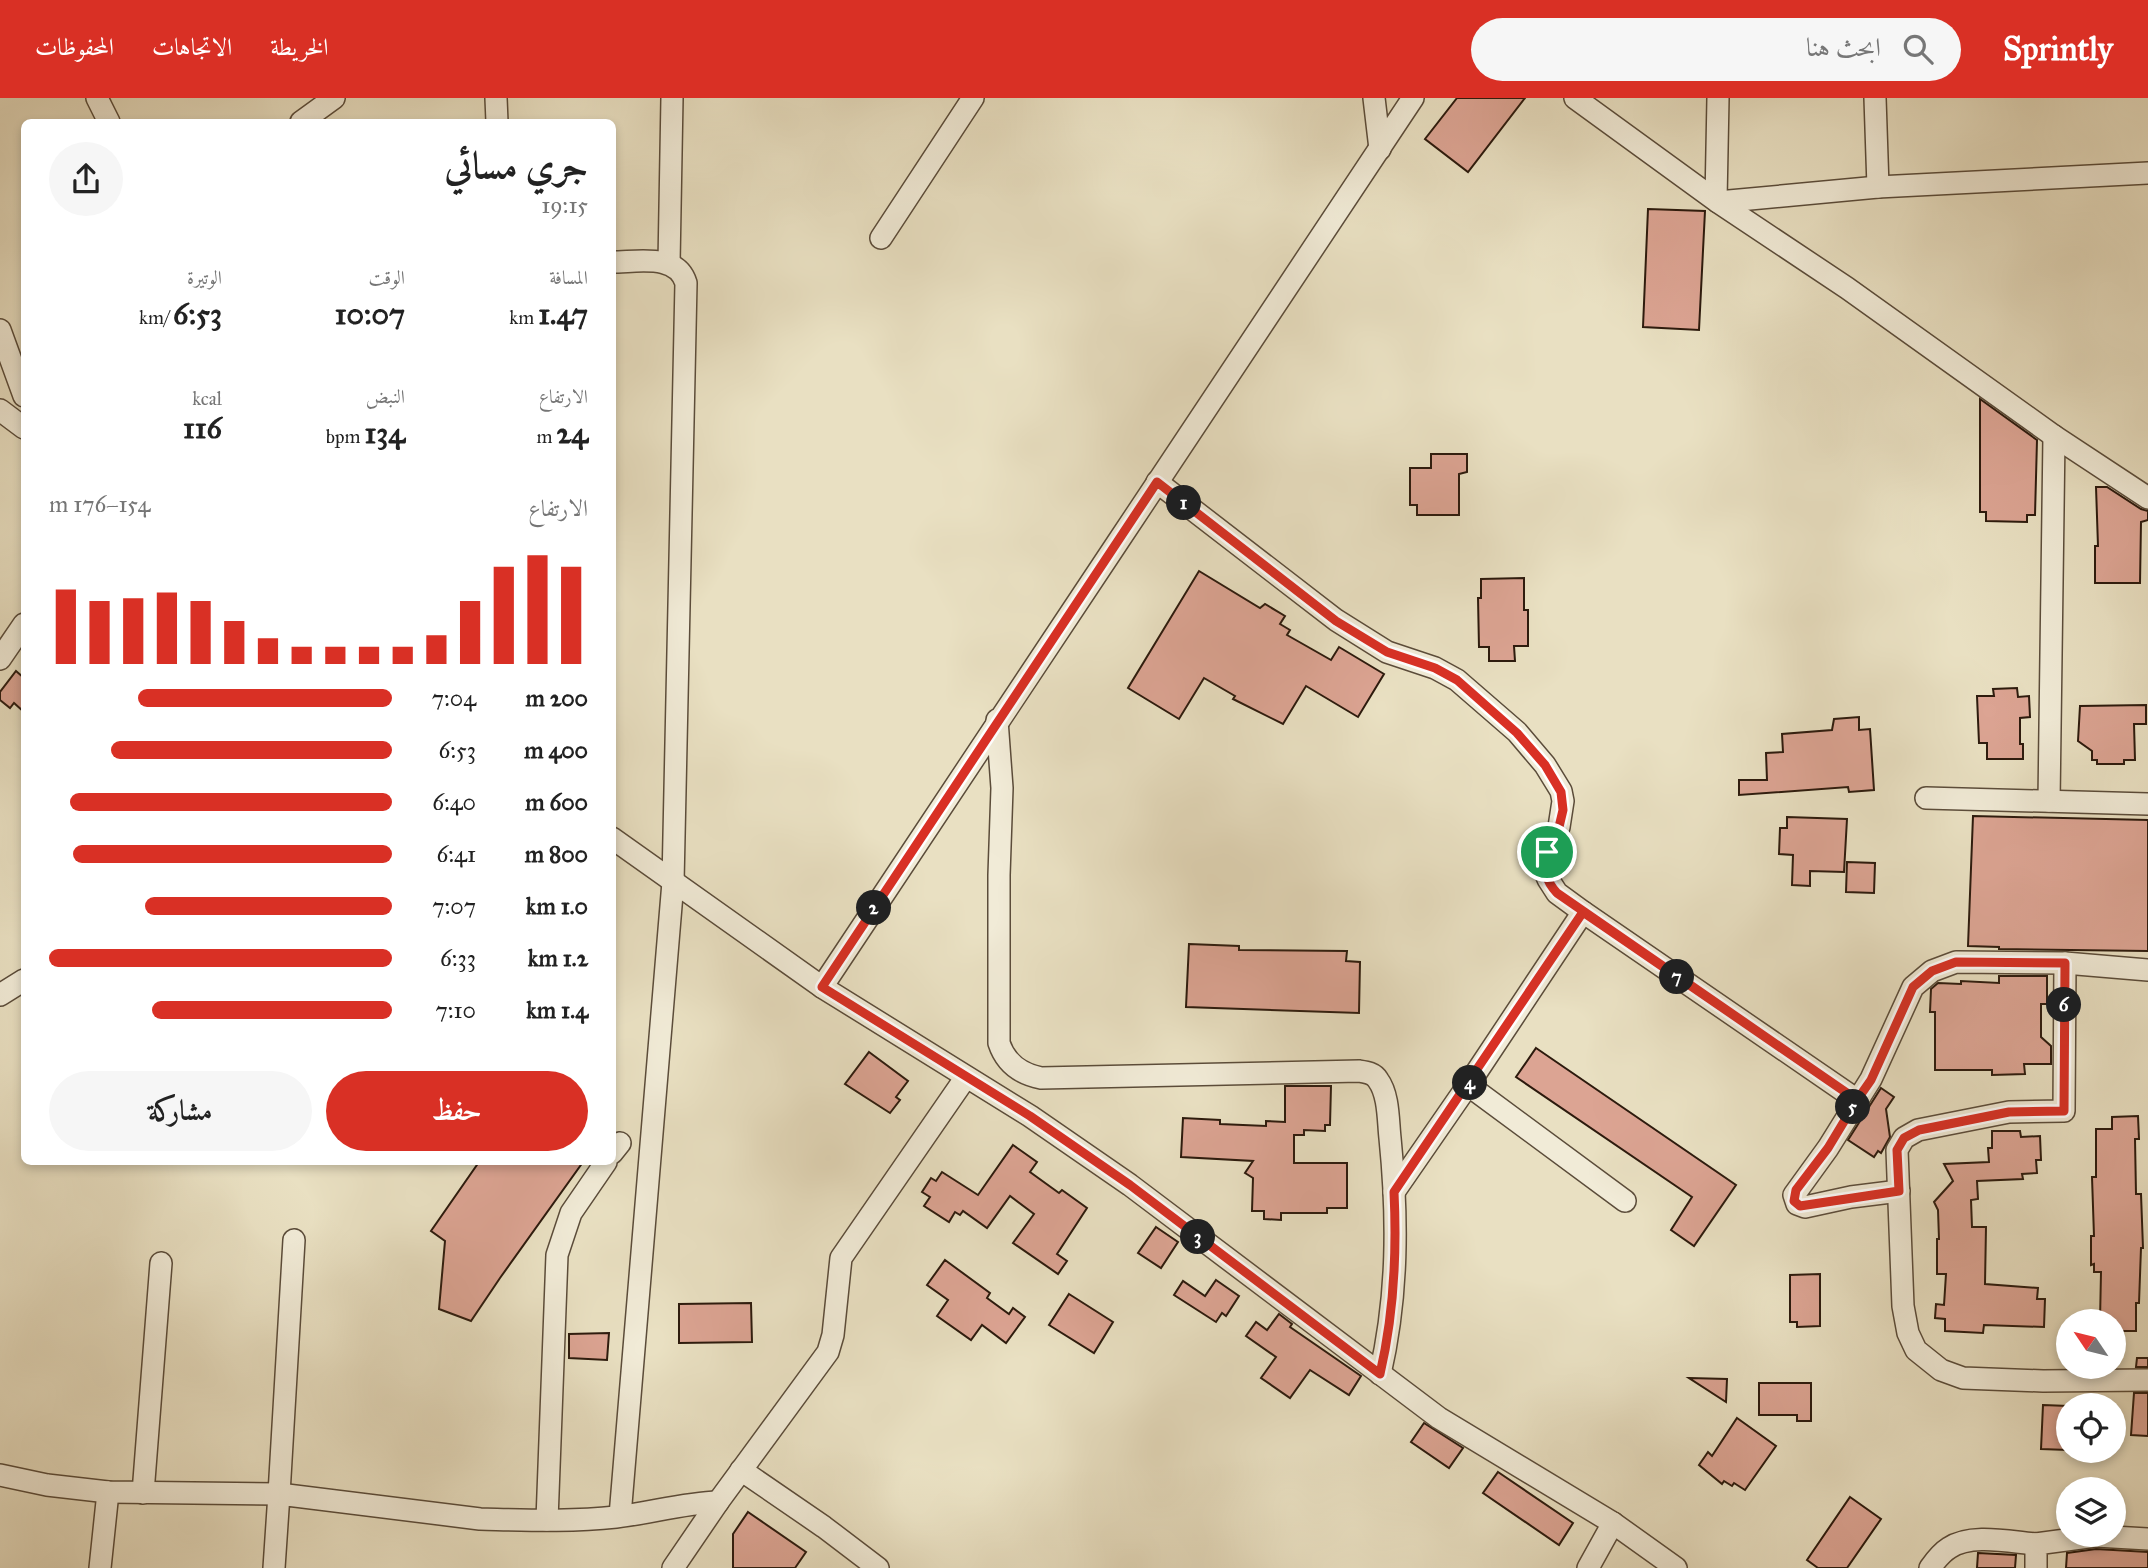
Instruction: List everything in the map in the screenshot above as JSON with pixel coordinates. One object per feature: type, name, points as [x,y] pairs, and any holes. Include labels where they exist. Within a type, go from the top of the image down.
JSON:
[{"type":"street","points":[[97,98],[107,119]]},
{"type":"street","points":[[307,119],[334,98]]},
{"type":"street","points":[[496,98],[497,119]]},
{"type":"street","points":[[669,263],[672,98]]},
{"type":"street","points":[[881,238],[973,98]]},
{"type":"street","points":[[1374,98],[1380,149]]},
{"type":"street","points":[[822,987],[1413,98]]},
{"type":"street","points":[[1575,98],[1717,201],[1847,288],[2054,436],[2148,498]]},
{"type":"street","points":[[1717,201],[1718,98]]},
{"type":"street","points":[[1875,98],[1878,187]]},
{"type":"street","points":[[1717,201],[1878,187],[2148,173]]},
{"type":"street","points":[[616,262],[669,263],[678,267],[686,284],[673,882],[620,1516]]},
{"type":"street","points":[[0,330],[21,388]]},
{"type":"street","points":[[0,410],[21,426]]},
{"type":"street","points":[[2049,801],[2054,436]]},
{"type":"street","points":[[1157,482],[1336,621],[1387,652],[1435,668],[1457,680],[1517,733],[1545,765],[1561,792],[1563,801],[1559,827],[1543,867],[1557,893],[1857,1100]]},
{"type":"street","points":[[0,659],[21,628]]},
{"type":"street","points":[[997,720],[1002,788],[999,1043],[1007,1060],[1027,1075],[1041,1078],[1359,1071],[1370,1073],[1378,1079],[1387,1104],[1396,1230],[1390,1333],[1380,1374]]},
{"type":"street","points":[[1926,798],[2148,804]]},
{"type":"street","points":[[616,841],[822,987],[1030,1116],[1130,1185],[1439,1418],[1613,1523],[1676,1568]]},
{"type":"street","points":[[1394,1192],[1583,912]]},
{"type":"street","points":[[1899,1191],[1851,1197],[1805,1207],[1794,1201],[1796,1190],[1828,1148],[1871,1080],[1905,1000],[1921,979],[1942,966],[1956,962],[2065,963],[2148,970]]},
{"type":"street","points":[[2065,963],[2064,1111],[2009,1112],[1919,1130],[1904,1138],[1897,1150],[1903,1306],[1908,1333],[1916,1350],[1941,1370],[1963,1378],[2043,1381],[2148,1380]]},
{"type":"street","points":[[0,996],[21,982]]},
{"type":"street","points":[[0,996],[21,999]]},
{"type":"street","points":[[674,1568],[718,1502],[830,1347],[841,1258],[966,1077]]},
{"type":"street","points":[[1468,1085],[1625,1201]]},
{"type":"street","points":[[547,1520],[558,1255],[571,1213],[604,1165]]},
{"type":"street","points":[[274,1568],[294,1240]]},
{"type":"street","points":[[143,1493],[161,1263]]},
{"type":"street","points":[[741,1470],[878,1568]]},
{"type":"street","points":[[0,1475],[47,1485],[108,1492],[279,1494],[480,1519],[547,1520],[620,1516],[674,1505],[718,1502]]},
{"type":"street","points":[[100,1568],[108,1492]]},
{"type":"street","points":[[1588,1568],[1613,1523]]},
{"type":"street","points":[[1930,1568],[1941,1554],[1961,1542],[2036,1545],[2096,1536],[2148,1539]]},
{"type":"street","points":[[2036,1545],[2036,1568]]},
{"type":"building","points":[[1457,98],[1525,98],[1468,172],[1425,139]]},
{"type":"building","points":[[1648,209],[1705,211],[1699,330],[1643,327]]},
{"type":"building","points":[[1980,399],[2037,440],[2035,515],[2027,515],[2027,522],[1986,521],[1986,512],[1980,512]]},
{"type":"building","points":[[1431,454],[1467,454],[1467,472],[1459,474],[1459,515],[1417,515],[1417,505],[1410,505],[1410,468],[1431,468]]},
{"type":"building","points":[[2096,487],[2107,487],[2148,511],[2148,520],[2141,522],[2140,583],[2095,583],[2095,546],[2098,546]]},
{"type":"building","points":[[1199,571],[1260,608],[1265,604],[1285,616],[1280,624],[1290,630],[1287,635],[1331,660],[1339,647],[1384,674],[1358,717],[1306,686],[1283,724],[1233,699],[1235,696],[1204,678],[1179,719],[1128,688]]},
{"type":"building","points":[[1524,578],[1524,610],[1528,610],[1528,646],[1514,646],[1515,661],[1489,661],[1489,647],[1479,647],[1478,598],[1481,598],[1481,579]]},
{"type":"building","points":[[16,671],[21,675],[21,709],[14,703],[10,708],[0,700],[0,692]]},
{"type":"building","points":[[2017,688],[2018,697],[2029,696],[2030,717],[2020,718],[2023,759],[1987,759],[1987,743],[1979,743],[1977,696],[1994,696],[1993,689]]},
{"type":"building","points":[[2146,705],[2146,724],[2134,724],[2135,760],[2124,760],[2124,764],[2097,764],[2097,760],[2092,760],[2092,751],[2078,741],[2080,706]]},
{"type":"building","points":[[1859,717],[1859,730],[1870,729],[1874,790],[1849,792],[1848,787],[1739,795],[1739,780],[1767,780],[1766,753],[1783,752],[1782,734],[1832,730],[1834,719]]},
{"type":"building","points":[[1973,816],[2148,820],[2148,951],[1999,949],[1968,946]]},
{"type":"building","points":[[1787,817],[1847,819],[1844,872],[1810,871],[1810,886],[1792,885],[1793,855],[1779,854],[1780,828],[1787,828]]},
{"type":"building","points":[[1847,862],[1875,863],[1874,893],[1846,892]]},
{"type":"building","points":[[1189,944],[1239,946],[1239,950],[1347,951],[1346,961],[1360,962],[1359,1013],[1186,1007]]},
{"type":"building","points":[[1999,976],[2047,976],[2047,1004],[2041,1004],[2041,1037],[2051,1046],[2051,1064],[2024,1064],[2025,1074],[1992,1075],[1992,1070],[1935,1070],[1935,1012],[1930,1012],[1931,989],[1938,983],[1999,983]]},
{"type":"building","points":[[1536,1048],[1736,1185],[1694,1246],[1671,1230],[1692,1197],[1516,1077]]},
{"type":"building","points":[[869,1052],[908,1081],[896,1097],[900,1100],[890,1113],[845,1084]]},
{"type":"building","points":[[1285,1086],[1331,1086],[1330,1125],[1325,1125],[1325,1131],[1304,1130],[1304,1135],[1294,1135],[1294,1163],[1347,1163],[1347,1208],[1327,1208],[1327,1213],[1281,1213],[1281,1220],[1264,1219],[1264,1211],[1252,1211],[1253,1178],[1245,1173],[1253,1161],[1181,1157],[1183,1118],[1220,1120],[1220,1124],[1266,1126],[1266,1121],[1285,1122]]},
{"type":"building","points":[[1881,1088],[1894,1097],[1886,1109],[1890,1137],[1881,1153],[1878,1151],[1874,1157],[1848,1140]]},
{"type":"building","points":[[2138,1116],[2139,1139],[2135,1139],[2136,1194],[2141,1194],[2143,1248],[2139,1303],[2136,1303],[2136,1331],[2126,1331],[2126,1309],[2100,1309],[2101,1272],[2094,1272],[2094,1264],[2091,1265],[2091,1236],[2094,1236],[2092,1177],[2096,1177],[2096,1129],[2112,1129],[2112,1117]]},
{"type":"building","points":[[1992,1131],[2020,1131],[2021,1137],[2040,1136],[2041,1160],[2036,1160],[2037,1173],[2022,1174],[2023,1179],[1977,1181],[1978,1199],[1971,1200],[1972,1227],[1986,1227],[1985,1284],[2038,1288],[2037,1299],[2045,1299],[2044,1327],[1984,1325],[1983,1333],[1945,1331],[1945,1319],[1935,1318],[1936,1304],[1944,1305],[1946,1274],[1937,1274],[1938,1210],[1934,1202],[1953,1181],[1944,1164],[1989,1162],[1988,1148],[1992,1148]]},
{"type":"building","points":[[1013,1145],[1037,1162],[1030,1172],[1059,1193],[1062,1190],[1087,1208],[1057,1254],[1067,1261],[1058,1274],[1013,1243],[1034,1214],[1010,1196],[987,1228],[963,1211],[960,1215],[955,1212],[949,1222],[924,1206],[930,1197],[922,1192],[931,1178],[936,1181],[942,1172],[978,1195]]},
{"type":"building","points":[[477,1165],[581,1165],[471,1321],[439,1309],[445,1241],[431,1231]]},
{"type":"building","points":[[1156,1227],[1178,1242],[1161,1268],[1138,1253]]},
{"type":"building","points":[[945,1260],[990,1293],[987,1298],[1009,1314],[1013,1308],[1025,1317],[1006,1343],[982,1325],[971,1340],[937,1316],[948,1300],[927,1285]]},
{"type":"building","points":[[1820,1274],[1820,1326],[1797,1327],[1797,1322],[1790,1322],[1790,1275]]},
{"type":"building","points":[[1216,1280],[1239,1296],[1226,1316],[1222,1313],[1216,1322],[1174,1295],[1183,1281],[1205,1296]]},
{"type":"building","points":[[1069,1294],[1113,1322],[1094,1353],[1049,1325]]},
{"type":"building","points":[[751,1303],[752,1342],[679,1343],[679,1304]]},
{"type":"building","points":[[1279,1314],[1292,1324],[1290,1327],[1361,1376],[1349,1395],[1310,1370],[1290,1398],[1261,1378],[1276,1357],[1246,1336],[1256,1322],[1267,1330]]},
{"type":"building","points":[[609,1333],[607,1360],[569,1358],[569,1334]]},
{"type":"building","points":[[2137,1358],[2148,1358],[2148,1367],[2136,1367]]},
{"type":"building","points":[[1689,1378],[1727,1379],[1726,1402]]},
{"type":"building","points":[[1759,1383],[1811,1383],[1811,1421],[1797,1421],[1797,1415],[1759,1415]]},
{"type":"building","points":[[2134,1393],[2148,1393],[2148,1436],[2131,1435]]},
{"type":"building","points":[[2043,1405],[2056,1406],[2056,1450],[2041,1449]]},
{"type":"building","points":[[1737,1418],[1776,1446],[1745,1490],[1734,1483],[1732,1486],[1724,1481],[1722,1484],[1699,1465],[1708,1452],[1712,1456]]},
{"type":"building","points":[[1424,1423],[1463,1448],[1449,1468],[1411,1442]]},
{"type":"building","points":[[1498,1472],[1573,1523],[1559,1545],[1483,1493]]},
{"type":"building","points":[[1850,1497],[1881,1519],[1847,1568],[1818,1568],[1807,1560]]},
{"type":"building","points":[[748,1512],[806,1552],[795,1568],[733,1568],[733,1534]]},
{"type":"building","points":[[2096,1549],[2148,1552],[2148,1568],[2066,1568],[2067,1553]]},
{"type":"building","points":[[1978,1553],[2016,1555],[2015,1568],[1977,1568]]},
{"type":"route","points":[[1547,852],[1543,867],[1557,893],[1857,1100],[1871,1080],[1905,1000],[1921,979],[1942,966],[1956,962],[2065,963],[2064,1111],[2009,1112],[1919,1130],[1904,1138],[1897,1150],[1899,1191],[1800,1206],[1794,1201],[1796,1190],[1828,1148],[1857,1100],[1583,912],[1394,1192],[1396,1230],[1390,1333],[1380,1374],[1130,1185],[1030,1116],[822,987],[1157,482],[1336,621],[1387,652],[1435,668],[1457,680],[1487,704],[1545,765],[1561,792],[1563,810],[1559,827],[1547,852]]}]
